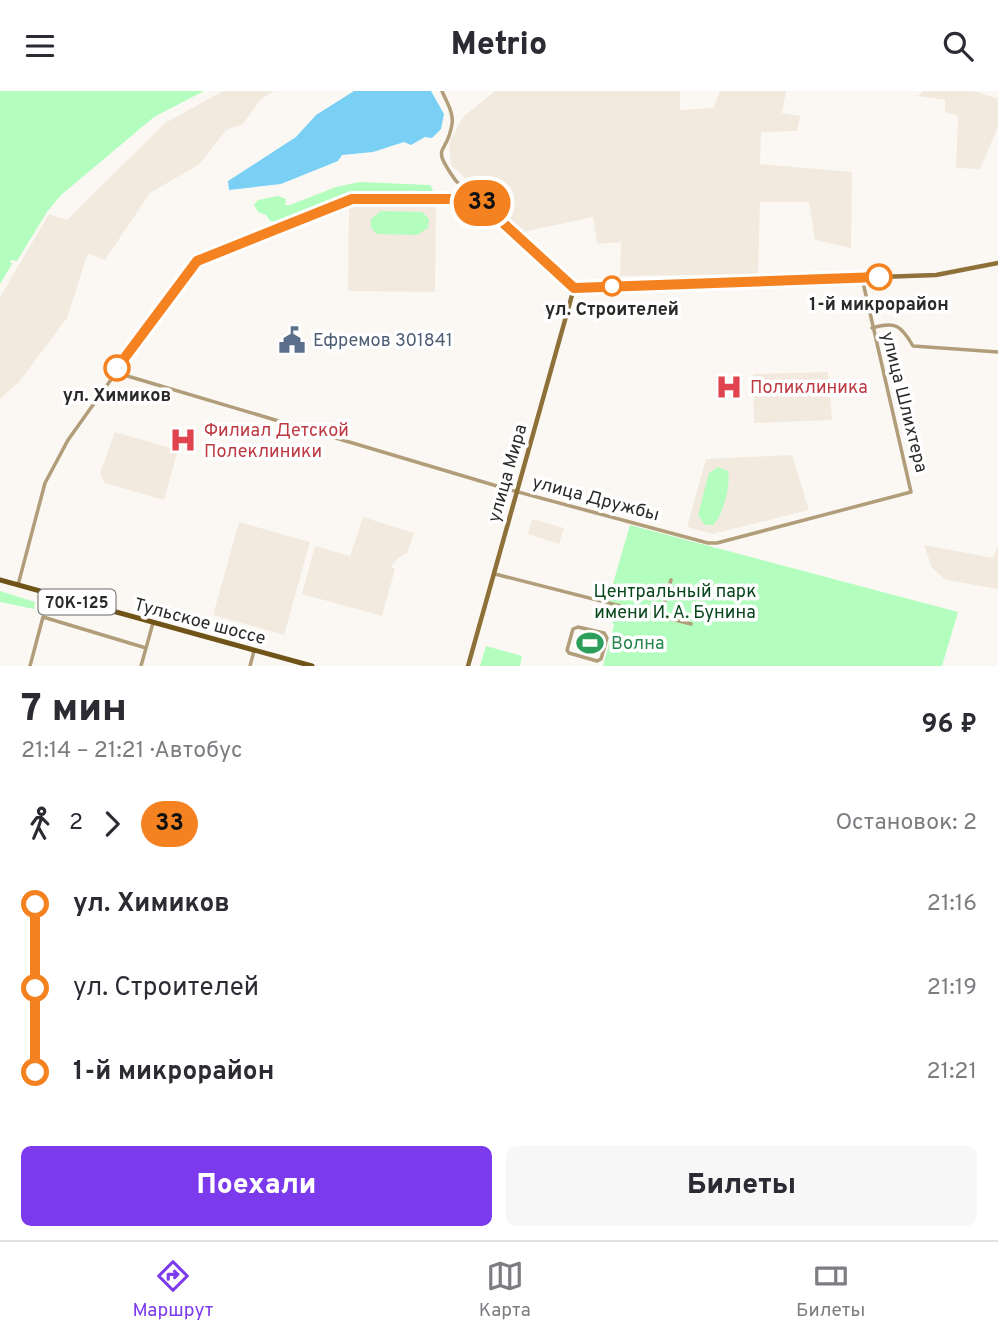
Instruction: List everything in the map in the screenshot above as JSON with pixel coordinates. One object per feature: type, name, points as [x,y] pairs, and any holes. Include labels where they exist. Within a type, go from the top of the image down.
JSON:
[{"type":"main road","name":"Тульское шоссе","points":[[0,580],[312,666]]},
{"type":"street","points":[[442,91],[452,115],[452,126],[440,148],[443,163],[456,181],[574,288],[936,275],[998,263]]},
{"type":"street","points":[[18,585],[45,482],[68,440],[114,372],[197,261],[352,199],[477,199]]},
{"type":"street","name":"улица Шлихтера","points":[[862,277],[911,492]]},
{"type":"street","name":"улица Мира","points":[[468,666],[574,288]]},
{"type":"street","points":[[872,328],[891,323],[902,327],[914,345],[998,352]]},
{"type":"street","name":"улица Дружбы","points":[[114,372],[516,491],[708,543],[903,497],[911,492]]},
{"type":"street","points":[[493,573],[691,624]]},
{"type":"street","points":[[660,617],[671,580]]},
{"type":"street","points":[[30,666],[43,617],[146,648]]},
{"type":"street","points":[[141,666],[153,623]]},
{"type":"street","points":[[578,627],[604,633],[607,638],[601,659],[597,661],[581,657],[567,650],[573,629],[578,627]]},
{"type":"street","points":[[250,666],[254,651]]},
{"type":"street","points":[[578,666],[581,657]]},
{"type":"shaded area","points":[[223,91],[274,91],[261,99],[243,124],[226,130],[200,164],[150,193],[105,260],[88,253],[67,318],[19,382],[0,399],[0,297],[49,214],[67,220],[165,123]]},
{"type":"shaded area","points":[[495,91],[680,91],[680,110],[713,108],[720,91],[786,91],[782,113],[800,116],[797,131],[761,132],[760,164],[852,172],[851,248],[815,240],[809,202],[760,202],[758,274],[620,276],[621,242],[597,244],[593,217],[523,232],[451,165],[449,143],[463,117]]},
{"type":"shaded area","points":[[923,91],[974,91],[998,99],[998,127],[980,169],[956,168],[958,116],[945,112],[945,100],[918,96]]},
{"type":"shaded area","points":[[349,205],[436,206],[435,292],[348,291]]},
{"type":"shaded area","points":[[828,372],[832,420],[754,423],[753,374]]},
{"type":"shaded area","points":[[115,432],[178,450],[164,500],[105,483],[100,473]]},
{"type":"shaded area","points":[[792,455],[809,510],[713,534],[687,527],[706,459]]},
{"type":"shaded area","points":[[363,517],[414,533],[407,553],[398,558],[391,567],[395,569],[382,616],[302,594],[315,546],[350,556]]},
{"type":"shaded area","points":[[532,519],[564,528],[559,544],[528,534]]},
{"type":"shaded area","points":[[239,522],[310,542],[284,635],[213,615]]},
{"type":"shaded area","points":[[924,545],[993,558],[998,545],[998,589],[946,580],[932,568]]},
{"type":"green space","points":[[0,91],[204,91],[154,117],[61,195],[47,212],[17,261],[10,260],[12,264],[0,284]]},
{"type":"green space","points":[[360,182],[430,185],[433,190],[431,194],[351,193],[279,222],[270,221],[266,215],[258,212],[254,205],[258,200],[278,196],[286,199],[285,205],[290,205],[336,187]]},
{"type":"green space","points":[[381,211],[422,212],[429,219],[428,228],[417,235],[377,234],[371,228],[371,219]]},
{"type":"green space","points":[[718,467],[728,471],[727,492],[717,521],[713,525],[705,525],[698,515],[709,473]]},
{"type":"green space","name":"Центральный парк имени И. А. Бунина","points":[[630,525],[958,612],[942,666],[603,666],[614,625],[605,611]]},
{"type":"green space","points":[[0,591],[35,602],[34,609],[0,602]]},
{"type":"green space","points":[[486,646],[522,656],[520,666],[480,666]]},
{"type":"water","points":[[354,91],[431,91],[444,114],[441,129],[432,138],[425,137],[411,145],[404,142],[373,152],[342,155],[338,161],[281,184],[229,190],[228,181],[296,137],[316,115]]},
{"type":"bus line","name":"33","points":[[117,368],[197,261],[360,198],[477,199],[574,288],[879,277]]},
{"type":"place","name":"1-й микрорайон","points":[[879,277]]},
{"type":"place","name":"ул. Строителей","points":[[612,286]]},
{"type":"place","name":"Ефремов 301841","points":[[292,340]]},
{"type":"place","name":"ул. Химиков","points":[[117,368]]},
{"type":"place","name":"Поликлиника","points":[[729,387]]},
{"type":"place","name":"Филиал Детской Полеклиники","points":[[183,440]]},
{"type":"place","name":"Волна","points":[[590,643]]}]
